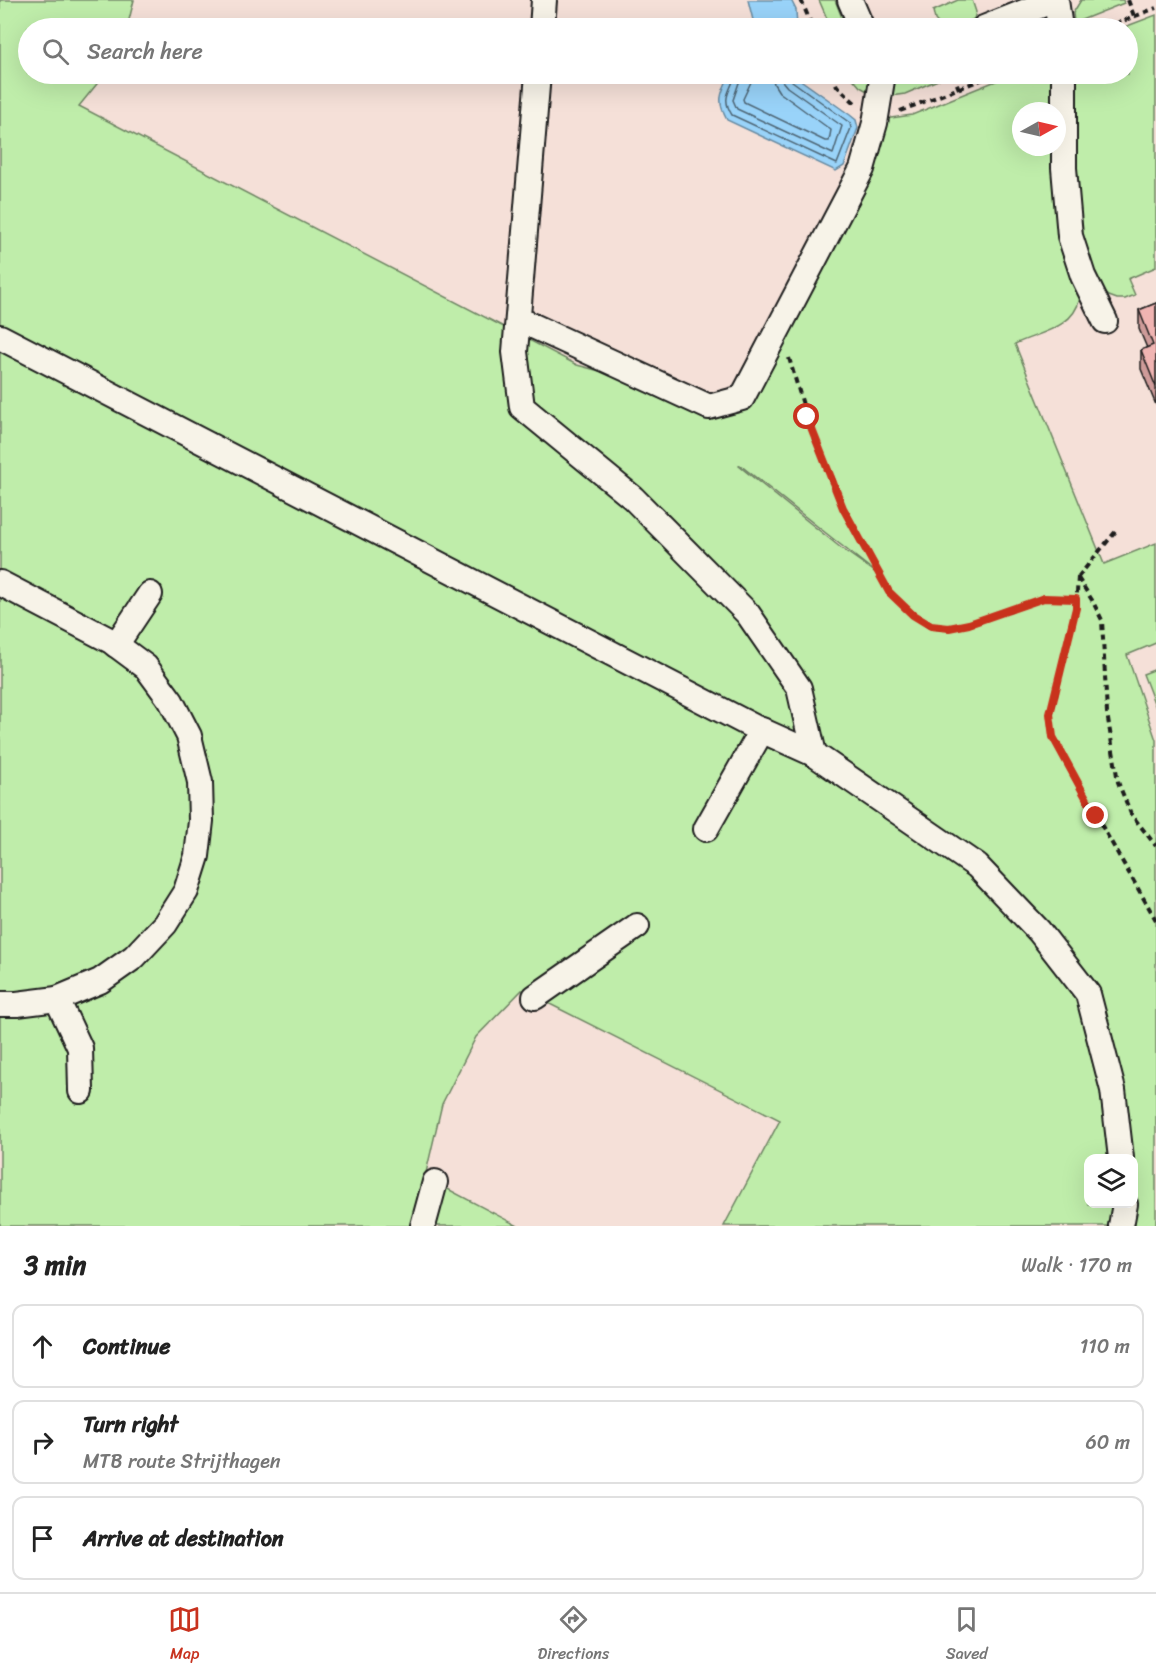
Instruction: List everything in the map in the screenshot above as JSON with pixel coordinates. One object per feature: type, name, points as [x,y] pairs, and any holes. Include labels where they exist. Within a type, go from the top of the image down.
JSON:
[{"type":"lane","points":[[543,18],[544,0]]},
{"type":"lane","points":[[850,0],[858,18]]},
{"type":"lane","points":[[1009,18],[1055,0],[1058,18]]},
{"type":"lane","points":[[537,84],[515,352],[522,407],[633,498],[748,614],[799,688],[814,754]]},
{"type":"lane","points":[[518,319],[708,407],[742,398],[862,169],[878,111],[882,84]]},
{"type":"lane","points":[[1064,84],[1064,168],[1070,236],[1083,276],[1105,321]]},
{"type":"lane","points":[[0,337],[762,730],[814,754],[977,866],[1039,931],[1088,994],[1113,1090],[1120,1154]]},
{"type":"lane","points":[[0,583],[116,645],[146,667],[171,701],[189,736],[200,782],[201,821],[197,856],[186,891],[165,924],[134,957],[100,981],[57,999],[0,1004]]},
{"type":"lane","points":[[116,645],[150,594]]},
{"type":"lane","points":[[706,829],[762,730]]},
{"type":"lane","points":[[535,997],[637,926]]},
{"type":"lane","points":[[57,999],[80,1048],[81,1091]]},
{"type":"lane","points":[[423,1226],[435,1182]]},
{"type":"lane","points":[[1121,1226],[1124,1208]]},
{"type":"path","points":[[801,0],[809,18]]},
{"type":"path","points":[[1128,0],[1134,16]]},
{"type":"path","points":[[1129,18],[1156,8]]},
{"type":"path","points":[[836,84],[846,96],[858,105],[886,113],[908,110],[971,84]]},
{"type":"path","points":[[957,84],[959,89]]},
{"type":"path","points":[[780,329],[804,409],[843,508],[889,592],[913,615],[931,626],[949,628],[969,624],[1044,598],[1076,599]]},
{"type":"path","points":[[1116,531],[1078,577],[1076,608],[1050,714],[1053,737],[1086,800],[1156,920]]},
{"type":"path","points":[[1078,577],[1102,620],[1107,713],[1118,782],[1131,814],[1156,846]]},
{"type":"green space","points":[[0,0],[134,0],[130,18],[18,18],[18,84],[97,84],[79,106],[577,365],[626,378],[710,420],[750,407],[801,308],[884,119],[912,115],[988,84],[1054,84],[1054,102],[1012,102],[1012,156],[1056,156],[1080,298],[1070,317],[1063,323],[1015,344],[1104,564],[1156,543],[1156,643],[1127,655],[1156,740],[1156,1226],[724,1226],[780,1120],[522,990],[476,1037],[442,1104],[425,1177],[518,1226],[0,1226],[0,1010],[104,986],[203,857],[178,697],[0,576]],"holes":[[[740,465],[875,572],[841,548],[739,466]]]},
{"type":"green space","points":[[819,0],[835,0],[842,18],[827,18]]},
{"type":"green space","points":[[958,0],[972,0],[976,12],[974,18],[935,18],[933,11]]},
{"type":"green space","points":[[1081,0],[1123,0],[1124,3],[1086,18],[1074,18],[1073,13]]},
{"type":"green space","points":[[1156,15],[1156,267],[1128,279],[1135,295],[1117,299],[1109,296],[1100,288],[1086,256],[1077,224],[1072,84],[1138,84],[1138,22]]},
{"type":"green space","points":[[857,84],[870,84],[869,92]]},
{"type":"green space","points":[[893,84],[928,84],[905,94],[890,96]]},
{"type":"green space","points":[[0,589],[141,672],[184,738],[196,821],[180,886],[132,951],[60,991],[0,998]]},
{"type":"green space","points":[[1156,669],[1156,708],[1143,674]]},
{"type":"water","points":[[748,0],[791,0],[796,10],[796,18],[752,18]]},
{"type":"water","points":[[725,84],[806,84],[856,120],[858,128],[844,166],[836,171],[727,120],[721,102]]},
{"type":"building","points":[[1156,303],[1156,387],[1141,350],[1153,345],[1139,310]]},
{"type":"route","points":[[807,417],[843,508],[889,592],[913,615],[931,626],[949,628],[969,624],[1044,598],[1076,599],[1076,608],[1050,714],[1053,737],[1096,816]]}]
